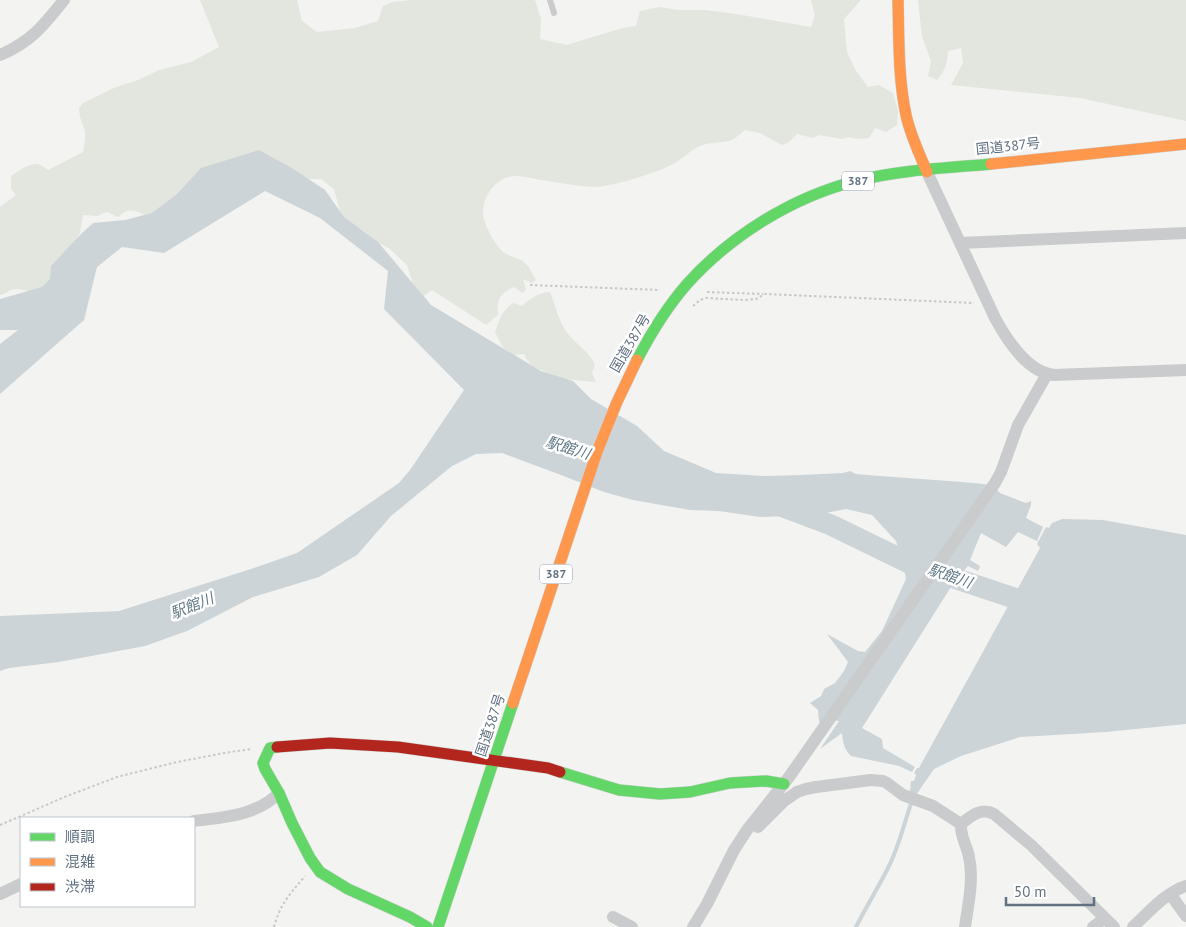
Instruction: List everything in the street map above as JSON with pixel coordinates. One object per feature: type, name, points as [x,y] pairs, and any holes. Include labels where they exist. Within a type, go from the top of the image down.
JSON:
[{"type":"main road","points":[[898,0],[903,99],[910,130],[926,171]]},
{"type":"main road","name":"国道387号","points":[[438,927],[591,469],[620,394],[648,338],[674,301],[702,268],[728,246],[768,219],[816,194],[853,182],[890,174],[1186,144]]},
{"type":"main road","points":[[427,927],[410,917],[330,880],[317,868],[310,858],[265,769],[263,763],[270,748],[330,743],[368,744],[495,758],[548,768],[619,790],[660,794],[690,792],[730,783],[786,781]]},
{"type":"street","points":[[0,55],[10,51],[31,37],[48,21],[64,0]]},
{"type":"street","points":[[926,171],[988,304],[1005,335],[1015,349],[1029,362],[1047,374],[1074,375],[1186,370]]},
{"type":"street","points":[[960,243],[1186,233]]},
{"type":"street","points":[[693,927],[747,830],[786,781],[995,483],[1001,472],[1018,425],[1047,374]]},
{"type":"street","points":[[736,848],[791,795],[806,788],[871,780],[883,781],[903,795],[933,806],[962,824]]},
{"type":"street","points":[[195,821],[247,813],[265,804],[278,792]]},
{"type":"street","points":[[965,927],[970,878],[969,857],[960,831],[962,824],[975,813],[988,811],[1031,845],[1109,922],[1094,927]]},
{"type":"street","points":[[0,894],[20,884]]},
{"type":"street","points":[[1133,927],[1160,902],[1176,890],[1186,886]]},
{"type":"street","points":[[1171,894],[1186,916]]},
{"type":"street","points":[[613,917],[632,927]]},
{"type":"lane","points":[[550,0],[554,13]]},
{"type":"path","points":[[530,285],[660,290]]},
{"type":"path","points":[[707,292],[988,304]]},
{"type":"path","points":[[693,306],[706,298],[744,300],[756,299],[765,294]]},
{"type":"path","points":[[0,825],[117,777],[203,756],[237,750],[270,748]]},
{"type":"path","points":[[274,927],[284,902],[310,871],[317,868]]},
{"type":"shaded area","points":[[200,0],[297,0],[302,21],[317,32],[355,28],[378,21],[383,6],[392,2],[411,0],[535,0],[541,19],[540,39],[567,45],[622,28],[636,26],[640,11],[659,7],[736,14],[811,27],[815,15],[811,0],[861,0],[844,19],[847,52],[856,71],[868,87],[879,85],[893,93],[898,111],[897,125],[886,132],[875,128],[869,138],[857,139],[850,137],[842,139],[819,135],[813,138],[797,134],[784,145],[760,133],[745,130],[729,141],[699,146],[675,163],[658,171],[623,182],[595,187],[525,177],[508,177],[492,188],[485,200],[483,213],[485,223],[499,248],[506,254],[524,262],[536,280],[532,283],[523,279],[526,290],[522,293],[515,287],[502,294],[498,305],[498,315],[486,325],[432,290],[421,298],[413,284],[407,265],[390,249],[374,240],[341,215],[334,189],[321,179],[306,179],[272,157],[249,159],[149,218],[134,211],[124,212],[118,217],[107,212],[97,216],[83,215],[80,233],[66,254],[58,273],[35,294],[17,289],[0,295],[0,207],[16,195],[11,189],[11,176],[35,164],[39,164],[48,170],[83,152],[85,131],[79,108],[83,103],[116,87],[138,80],[159,70],[191,62],[219,47]]},
{"type":"shaded area","points":[[918,0],[1186,0],[1186,121],[1080,98],[951,85],[963,63],[961,48],[948,51],[946,66],[937,80],[928,76],[931,61],[922,37]]},
{"type":"shaded area","points":[[550,292],[566,331],[593,360],[595,365],[592,373],[596,382],[563,379],[534,367],[524,354],[511,355],[502,346],[495,332],[506,309],[513,303],[522,306],[535,296]]},
{"type":"water","points":[[259,150],[292,168],[325,190],[344,217],[378,242],[431,305],[541,371],[573,381],[591,399],[637,426],[664,451],[716,473],[765,476],[843,473],[850,471],[856,474],[993,485],[1000,493],[1026,503],[1031,501],[1026,518],[1043,527],[1037,541],[1018,532],[1006,547],[981,533],[970,560],[980,566],[978,571],[968,566],[963,572],[961,571],[862,728],[882,739],[883,748],[915,767],[912,772],[899,766],[851,756],[844,746],[842,733],[820,749],[839,721],[826,719],[825,723],[819,722],[818,710],[810,703],[821,696],[824,689],[835,683],[848,662],[827,634],[858,651],[865,652],[882,631],[906,579],[896,541],[872,515],[846,509],[815,515],[760,517],[719,511],[690,510],[633,500],[604,492],[502,453],[476,454],[452,466],[391,516],[357,555],[319,577],[253,597],[187,631],[145,646],[0,671],[0,616],[119,611],[297,553],[399,483],[410,470],[464,390],[384,309],[388,271],[320,218],[265,191],[164,253],[122,247],[97,267],[84,320],[0,394],[0,344],[18,330],[0,330],[0,299],[42,287],[50,279],[51,266],[93,223],[125,220],[152,213],[177,194],[201,168]]},
{"type":"water","points":[[1062,519],[1103,520],[1186,535],[1186,724],[1106,732],[1020,737],[961,756],[934,769],[916,795],[910,792],[911,781],[914,781],[916,775],[914,773],[919,768],[1040,548],[1037,544],[1046,527],[1049,528],[1052,523]]},
{"type":"waterway","name":"駅館川","points":[[778,505],[831,525],[909,563],[1041,607]]},
{"type":"waterway","points":[[856,927],[892,860],[912,801]]},
{"type":"traffic: fast","points":[[637,360],[654,330],[687,284],[723,249],[764,220],[809,197],[856,181],[889,174],[991,164]]},
{"type":"traffic: fast","points":[[438,927],[513,703]]},
{"type":"traffic: fast","points":[[277,747],[270,748],[263,763],[265,769],[279,793],[310,858],[320,872],[348,889],[410,917],[427,927]]},
{"type":"traffic: fast","points":[[560,772],[619,790],[660,794],[690,792],[730,783],[766,781],[784,784]]},
{"type":"traffic: slow","points":[[898,0],[899,58],[903,101],[915,144],[927,172]]},
{"type":"traffic: slow","points":[[991,164],[1186,144]]},
{"type":"traffic: slow","points":[[513,703],[597,452],[617,402],[637,360]]},
{"type":"traffic: jam","points":[[277,747],[330,743],[398,747],[548,768],[560,772]]}]
